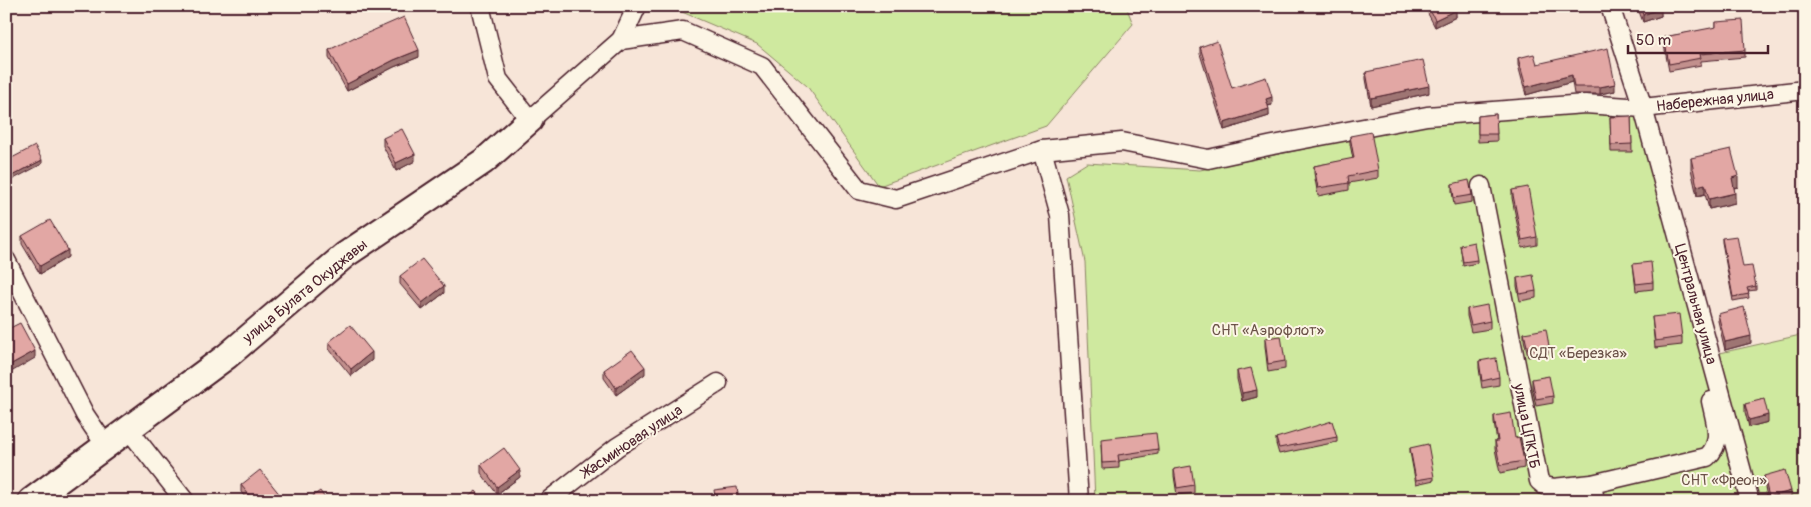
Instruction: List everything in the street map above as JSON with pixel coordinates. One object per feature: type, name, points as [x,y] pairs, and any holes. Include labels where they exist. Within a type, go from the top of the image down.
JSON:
[{"type":"street","points":[[480,6],[498,79],[530,120],[621,40],[637,6]]},
{"type":"street","name":"Набережная улица","points":[[1610,6],[1642,108],[1805,90]]},
{"type":"street","points":[[621,40],[683,31],[762,66],[859,190],[896,199],[1042,150],[1122,142],[1208,159],[1273,144],[1427,116],[1585,104],[1642,108]]},
{"type":"street","name":"Центральная улица","points":[[1642,108],[1750,501]]},
{"type":"street","name":"улица Булата Окуджавы","points":[[31,501],[227,356],[345,255],[484,160],[530,120]]},
{"type":"street","points":[[1042,150],[1060,215],[1079,501]]},
{"type":"street","name":"улица ЦПКТБ","points":[[1481,186],[1539,481],[1545,486],[1593,492],[1707,457],[1717,445],[1718,434],[1706,372],[1710,358]]},
{"type":"street","points":[[6,260],[85,415],[106,446]]},
{"type":"street","name":"Жасминовая улица","points":[[548,501],[617,447],[718,383]]},
{"type":"street","points":[[129,430],[185,501]]},
{"type":"green space","points":[[668,6],[1126,6],[1133,24],[1046,126],[879,186],[807,86],[757,44]]},
{"type":"green space","points":[[1641,108],[1711,355],[1805,334],[1805,501],[1095,501],[1085,262],[1066,176],[1087,163],[1200,170],[1443,121]]},
{"type":"building","points":[[1428,6],[1455,6],[1456,10],[1435,20]]},
{"type":"building","points":[[1640,6],[1660,6],[1661,8],[1643,15]]},
{"type":"building","points":[[404,17],[419,50],[394,60],[347,84],[329,50]]},
{"type":"building","points":[[1743,20],[1745,50],[1700,54],[1701,58],[1669,64],[1664,37],[1716,27],[1716,22]]},
{"type":"building","points":[[1217,41],[1232,88],[1266,77],[1272,97],[1266,99],[1269,109],[1224,123],[1200,47]]},
{"type":"building","points":[[1608,48],[1615,84],[1600,87],[1574,87],[1572,75],[1526,87],[1518,58],[1534,54],[1537,64]]},
{"type":"building","points":[[1423,60],[1429,86],[1371,98],[1366,72]]},
{"type":"building","points":[[1496,114],[1497,134],[1478,134],[1478,116]]},
{"type":"building","points":[[1631,116],[1632,144],[1611,145],[1610,117]]},
{"type":"building","points":[[402,129],[415,154],[396,163],[383,138]]},
{"type":"building","points":[[1371,132],[1378,170],[1348,176],[1349,183],[1318,188],[1314,166],[1354,158],[1350,136]]},
{"type":"building","points":[[35,146],[42,160],[6,179],[6,161]]},
{"type":"building","points":[[1731,149],[1738,176],[1732,178],[1735,193],[1709,199],[1705,184],[1697,186],[1691,158]]},
{"type":"building","points":[[1469,180],[1472,195],[1454,198],[1452,184]]},
{"type":"building","points":[[1528,187],[1537,237],[1522,240],[1512,190]]},
{"type":"building","points":[[50,220],[68,250],[40,266],[22,236]]},
{"type":"building","points":[[1737,236],[1743,267],[1752,266],[1756,286],[1747,288],[1749,294],[1733,297],[1722,238]]},
{"type":"building","points":[[1474,242],[1477,260],[1463,262],[1460,245]]},
{"type":"building","points":[[422,259],[444,286],[422,303],[400,276]]},
{"type":"building","points":[[1651,262],[1653,282],[1636,284],[1633,264]]},
{"type":"building","points":[[1533,275],[1536,291],[1520,294],[1517,278]]},
{"type":"building","points":[[1487,305],[1490,321],[1471,325],[1467,309]]},
{"type":"building","points":[[1744,307],[1751,336],[1725,342],[1718,314]]},
{"type":"building","points":[[1679,314],[1682,337],[1655,341],[1652,317]]},
{"type":"building","points":[[20,323],[35,351],[6,367],[6,330]]},
{"type":"building","points":[[350,325],[372,352],[351,369],[329,342]]},
{"type":"building","points":[[1546,329],[1549,346],[1528,350],[1524,333]]},
{"type":"building","points":[[1281,336],[1285,361],[1268,364],[1265,338]]},
{"type":"building","points":[[632,350],[645,367],[616,388],[604,370]]},
{"type":"building","points":[[1496,358],[1499,377],[1482,381],[1479,361]]},
{"type":"building","points":[[1251,368],[1257,390],[1242,393],[1237,371]]},
{"type":"building","points":[[1549,376],[1553,396],[1536,399],[1532,379]]},
{"type":"building","points":[[1764,399],[1768,415],[1749,420],[1745,404]]},
{"type":"building","points":[[1511,413],[1515,438],[1519,437],[1524,461],[1500,465],[1495,441],[1498,441],[1494,416]]},
{"type":"building","points":[[1332,421],[1337,437],[1279,448],[1276,438]]},
{"type":"building","points":[[1156,433],[1158,449],[1118,455],[1119,462],[1102,463],[1101,439]]},
{"type":"building","points":[[1428,444],[1434,477],[1416,480],[1410,448]]},
{"type":"building","points":[[504,448],[520,470],[497,487],[481,465]]},
{"type":"building","points":[[1191,466],[1194,485],[1177,488],[1174,469]]},
{"type":"building","points":[[260,470],[281,496],[274,501],[254,501],[241,485]]},
{"type":"building","points":[[1785,470],[1791,491],[1769,497],[1764,476]]},
{"type":"building","points":[[737,487],[739,501],[716,501],[714,490]]},
{"type":"building","points":[[320,491],[327,501],[306,501]]},
{"type":"building","points":[[476,491],[484,501],[463,501]]},
{"type":"park label","name":"СНТ «Аэрофлот»","points":[[1268,330]]},
{"type":"park label","name":"СДТ «Березка»","points":[[1578,353]]},
{"type":"park label","name":"СНТ «Фреон»","points":[[1724,480]]}]
